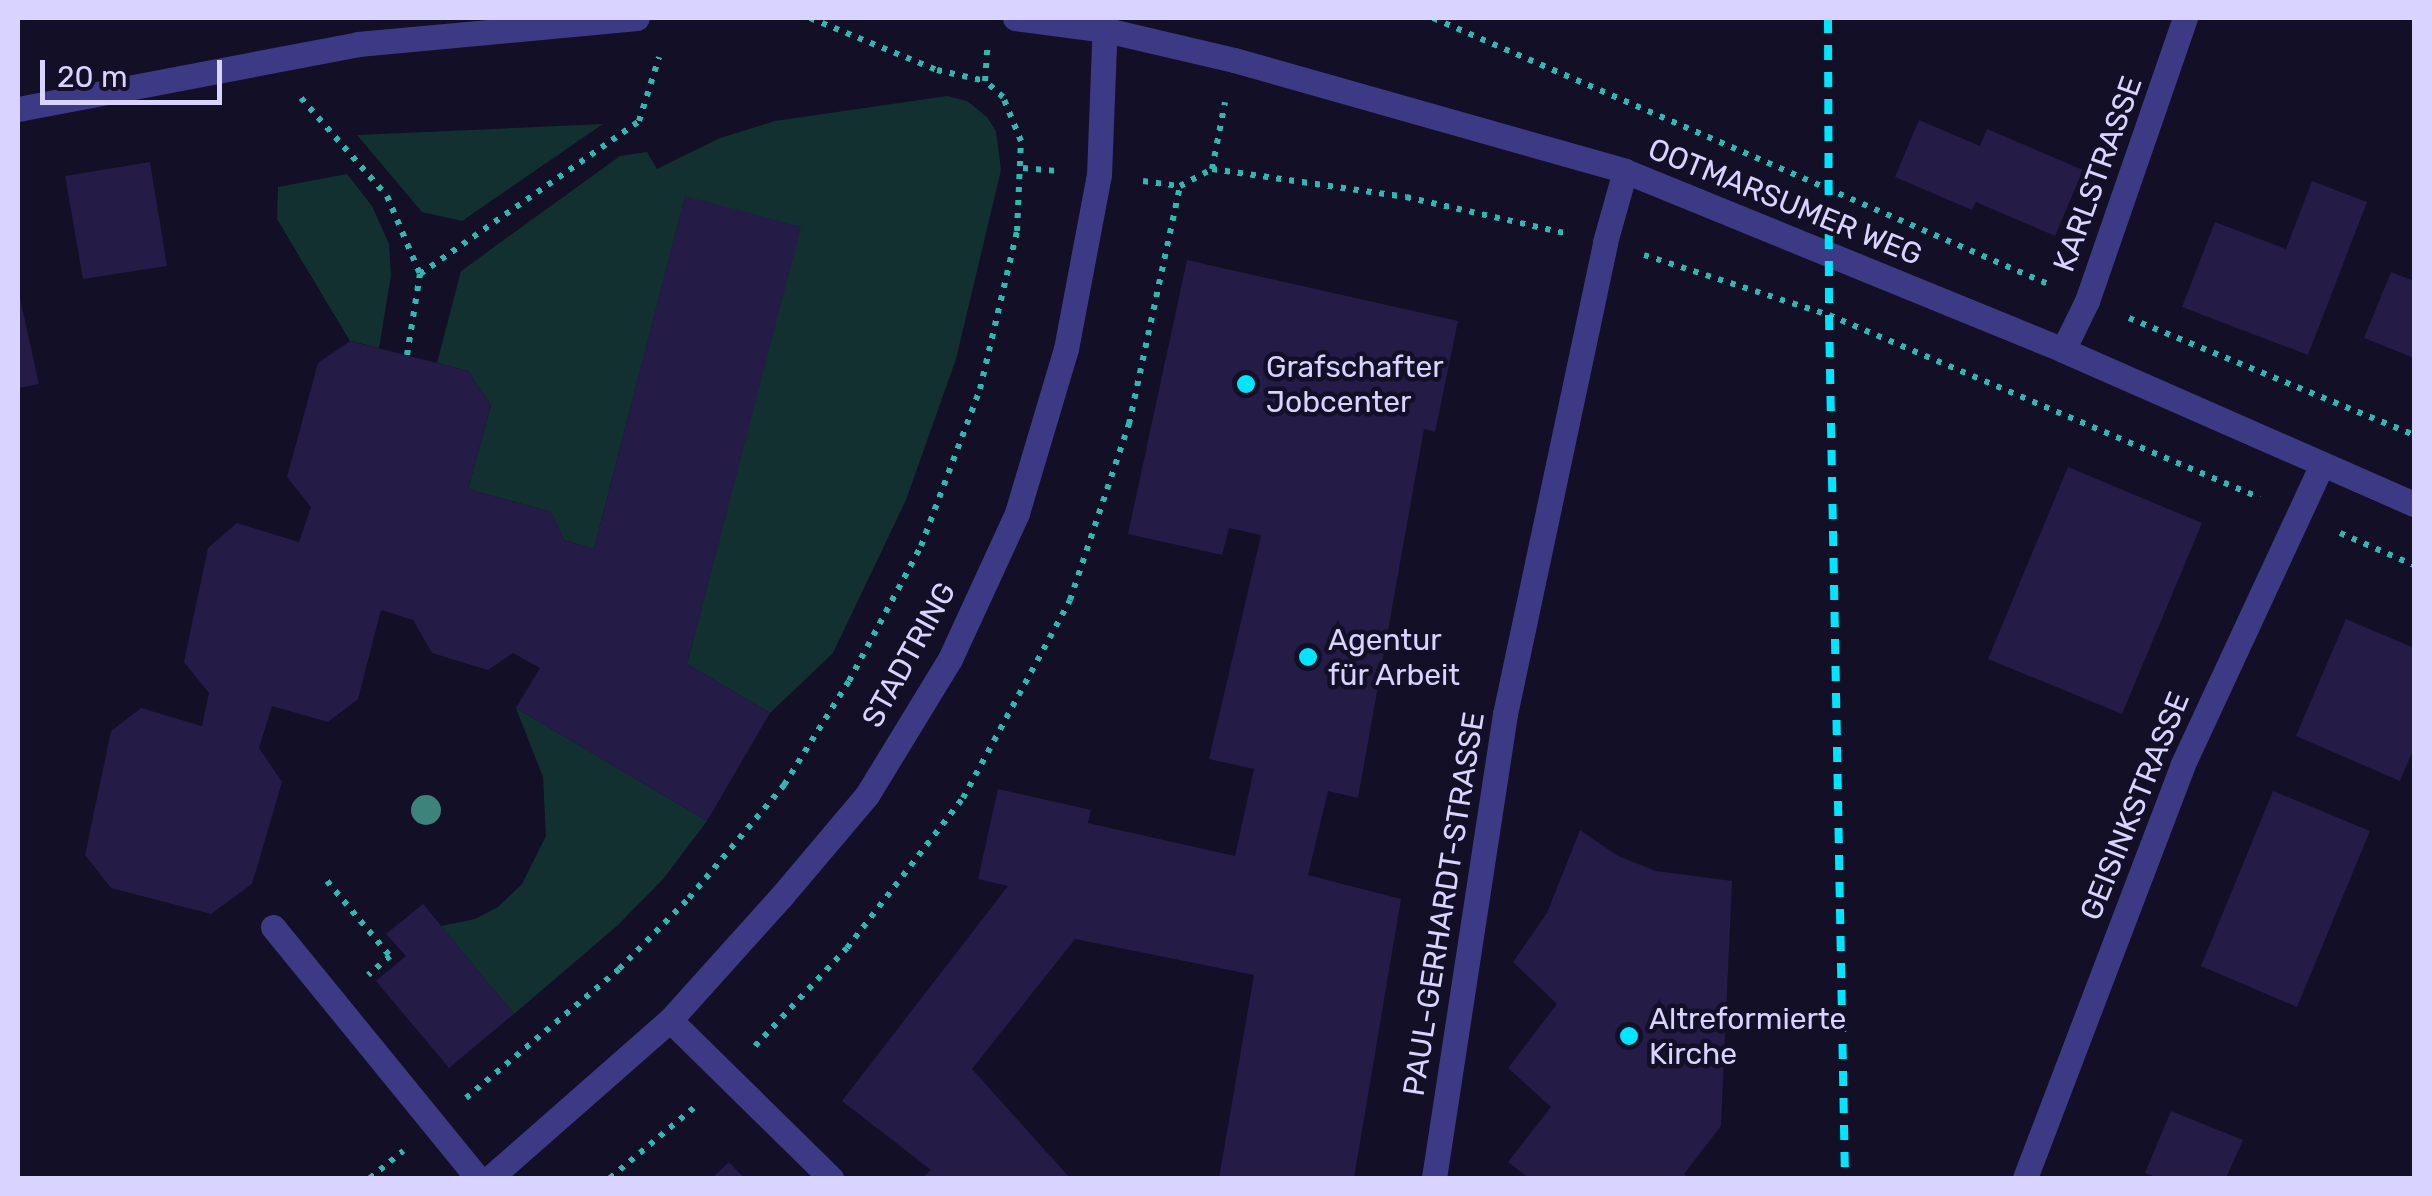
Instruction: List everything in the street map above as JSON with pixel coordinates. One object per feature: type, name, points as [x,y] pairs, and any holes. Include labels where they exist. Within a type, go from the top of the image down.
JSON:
[{"type":"street","points":[[18,110],[358,44],[636,18]]},
{"type":"street","name":"OOTMARSUMER WEG","points":[[1015,18],[1106,24],[1624,171],[2063,350],[2414,504]]},
{"type":"street","name":"KARLSTRASSE","points":[[2063,350],[2087,301],[2185,18]]},
{"type":"street","name":"STADTRING","points":[[490,1178],[670,1020],[867,795],[950,659],[1017,514],[1066,349],[1099,175],[1106,24]]},
{"type":"street","name":"PAUL-GERHARDT-STRASSE","points":[[1434,1178],[1505,714],[1604,242],[1624,171]]},
{"type":"street","name":"GEISINKSTRASSE","points":[[2025,1178],[2182,766],[2322,465]]},
{"type":"street","points":[[273,927],[478,1178]]},
{"type":"street","points":[[670,1020],[831,1178]]},
{"type":"path","points":[[370,1178],[618,969],[690,898],[784,785],[849,681],[922,546],[980,389],[1017,231],[1021,142],[1003,97],[985,81],[937,70],[810,18]]},
{"type":"path","points":[[1433,18],[2087,301],[2414,435]]},
{"type":"path","points":[[985,81],[988,33]]},
{"type":"path","points":[[420,274],[639,122],[661,52]]},
{"type":"path","points":[[335,137],[386,196],[420,274],[407,355]]},
{"type":"path","points":[[1212,169],[1406,197],[1604,242],[1829,315],[2414,565]]},
{"type":"path","points":[[326,881],[390,956],[365,978]]},
{"type":"green space","points":[[947,96],[967,101],[987,117],[996,131],[1001,170],[956,359],[906,500],[833,653],[770,713],[687,664],[800,227],[685,197],[594,549],[564,540],[551,512],[468,489],[491,405],[468,371],[437,363],[461,271],[620,156],[647,152],[657,169],[720,138],[775,121]]},
{"type":"green space","points":[[603,124],[462,221],[422,212],[357,135]]},
{"type":"green space","points":[[347,174],[372,206],[389,244],[391,275],[379,348],[350,341],[277,219],[278,187]]},
{"type":"green space","points":[[516,708],[707,821],[664,878],[618,925],[514,1014],[441,926],[475,919],[498,907],[522,884],[546,836],[543,777]]},
{"type":"building","points":[[1919,120],[1980,146],[1987,129],[2083,170],[2055,236],[1976,202],[1972,210],[1895,177]]},
{"type":"building","points":[[150,162],[167,266],[83,279],[65,176]]},
{"type":"building","points":[[2312,181],[2367,202],[2308,355],[2182,307],[2215,222],[2286,249]]},
{"type":"building","points":[[685,196],[801,227],[687,664],[770,713],[707,821],[516,708],[540,668],[513,653],[488,670],[432,653],[413,620],[381,610],[358,699],[328,722],[272,706],[259,748],[282,782],[252,884],[211,914],[111,888],[85,855],[111,731],[141,708],[202,726],[209,693],[184,662],[208,548],[237,523],[299,542],[311,507],[287,477],[318,363],[350,341],[468,371],[491,405],[468,489],[551,512],[564,540],[594,549]]},
{"type":"building","name":"Agentur für Arbeit","points":[[1187,260],[1458,321],[1435,432],[1424,429],[1358,798],[1328,791],[1308,875],[1401,899],[1354,1178],[1219,1178],[1254,975],[1075,939],[972,1069],[1070,1178],[922,1178],[931,1170],[842,1101],[1008,886],[978,879],[998,789],[1091,810],[1088,823],[1235,856],[1254,769],[1209,759],[1261,535],[1229,528],[1222,555],[1128,534]]},
{"type":"building","points":[[2391,272],[2414,281],[2414,358],[2364,338]]},
{"type":"building","points":[[18,289],[39,384],[18,388]]},
{"type":"building","points":[[2068,467],[2202,523],[2122,714],[1988,659]]},
{"type":"building","points":[[2346,619],[2414,648],[2414,748],[2400,781],[2296,736]]},
{"type":"building","points":[[2273,791],[2370,831],[2297,1007],[2201,966]]},
{"type":"building","name":"Altreformierte Kirche","points":[[1580,830],[1618,856],[1656,871],[1732,881],[1721,1126],[1684,1174],[1689,1178],[1529,1178],[1508,1162],[1551,1107],[1508,1068],[1557,1004],[1513,962],[1547,913]]},
{"type":"building","points":[[423,904],[514,1014],[449,1068],[376,981],[406,956],[386,934]]},
{"type":"building","points":[[2171,1111],[2243,1140],[2226,1178],[2159,1178],[2145,1173]]},
{"type":"building","points":[[729,1162],[744,1178],[712,1178]]},
{"type":"railway","points":[[1828,18],[1829,315],[1845,1178]]},
{"type":"place","name":"Grafschafter Jobcenter","points":[[1246,384]]},
{"type":"place","name":"Agentur für Arbeit","points":[[1308,657]]},
{"type":"place","name":"Altreformierte Kirche","points":[[1629,1036]]}]
